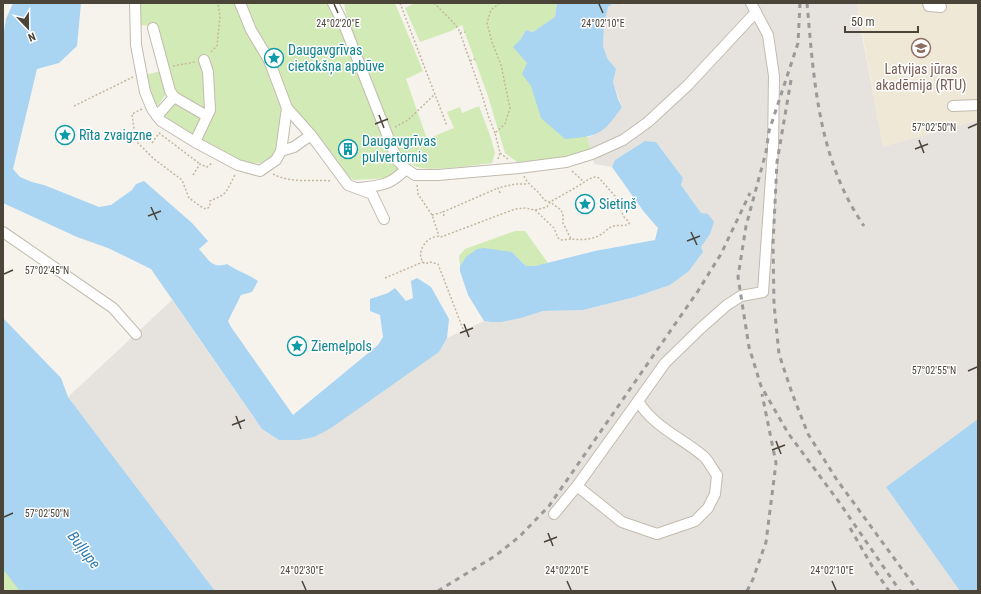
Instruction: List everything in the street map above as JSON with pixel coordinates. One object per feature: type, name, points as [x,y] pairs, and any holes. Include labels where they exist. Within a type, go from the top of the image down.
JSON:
[{"type":"lane","points":[[135,3],[136,45],[145,92],[149,102],[161,121],[220,156],[238,165],[260,171],[276,160],[281,151],[287,108]]},
{"type":"lane","points":[[240,3],[251,30],[269,60],[287,108],[352,186],[372,194],[384,219]]},
{"type":"lane","points":[[333,3],[345,27],[397,160],[415,175],[438,175],[520,168],[566,162],[592,154],[623,140],[648,122],[688,85],[754,7],[768,35],[774,76],[772,149],[763,292],[741,296],[727,305],[665,363],[577,486],[554,514]]},
{"type":"lane","points":[[340,3],[345,27]]},
{"type":"lane","points":[[928,3],[929,6],[941,7]]},
{"type":"lane","points":[[153,28],[170,91],[174,97],[207,116]]},
{"type":"lane","points":[[195,142],[210,110],[208,72],[204,60]]},
{"type":"lane","points":[[157,116],[174,97]]},
{"type":"lane","points":[[952,106],[978,105]]},
{"type":"lane","points":[[281,151],[294,147],[311,135]]},
{"type":"lane","points":[[352,186],[382,185],[395,180],[406,169]]},
{"type":"lane","points":[[3,232],[112,308],[136,334]]},
{"type":"lane","points":[[577,486],[622,522],[657,534],[695,521],[708,508],[715,494],[717,475],[704,455],[654,421],[644,411],[638,401]]},
{"type":"path","points":[[400,3],[447,126]]},
{"type":"path","points":[[434,3],[453,22],[460,33],[495,133],[500,153],[494,170]]},
{"type":"path","points":[[495,133],[505,124],[510,108],[500,65],[487,23],[491,10],[500,3]]},
{"type":"path","points":[[460,33],[465,32]]},
{"type":"path","points":[[470,61],[475,59]]},
{"type":"path","points":[[384,126],[395,128],[408,120],[435,94]]},
{"type":"path","points":[[149,102],[142,109],[132,114],[135,136],[138,143],[154,159],[182,180],[188,198],[207,209],[210,206],[210,201],[226,192],[238,165]]},
{"type":"path","points":[[152,143],[159,133],[200,164],[207,167],[220,156]]},
{"type":"path","points":[[500,153],[520,168],[528,184],[540,193],[544,200],[550,202],[561,210],[563,215],[563,223],[571,239]]},
{"type":"path","points":[[566,162],[584,182]]},
{"type":"path","points":[[193,175],[200,164]]},
{"type":"path","points":[[260,171],[268,171],[283,179],[300,181],[317,179],[338,181],[352,186]]},
{"type":"path","points":[[415,175],[418,194],[432,215],[439,236]]},
{"type":"path","points":[[423,262],[420,257],[421,250],[428,241],[435,237],[439,236],[441,238],[515,208],[535,210],[547,207],[550,202],[595,177],[599,178],[615,196],[624,217],[630,224],[625,226],[619,224],[611,227],[600,235],[584,240],[562,240],[558,238],[554,228],[535,210]]},
{"type":"path","points":[[432,215],[443,212],[498,188],[515,184],[528,184]]},
{"type":"path","points":[[498,188],[500,193]]},
{"type":"path","points":[[443,212],[444,216]]},
{"type":"path","points":[[385,278],[423,262],[426,264],[430,262],[438,264],[463,329]]},
{"type":"shaded area","points":[[613,3],[620,3],[624,5],[625,3],[857,3],[883,146],[978,120],[978,419],[886,487],[960,591],[215,591],[68,397],[172,300],[262,429],[279,440],[300,440],[314,437],[439,352],[447,338],[484,321],[502,322],[543,311],[583,310],[635,297],[670,285],[689,271],[703,252],[701,247],[710,234],[701,213],[681,185],[683,178],[656,142],[645,141],[615,160],[612,167],[594,164],[587,137],[592,136],[622,107],[613,82],[616,69],[607,58],[603,46],[604,25],[608,7]]},
{"type":"shaded area","name":"Latvijas jūras akadēmija (RTU)","points":[[857,3],[978,3],[978,120],[883,147]]},
{"type":"green space","points":[[137,3],[237,3],[265,56],[277,85],[280,99],[281,116],[275,154],[270,159],[260,163],[248,164],[232,158],[160,116],[172,90],[155,26],[138,25]]},
{"type":"green space","points":[[242,3],[329,3],[338,20],[400,167],[398,171],[389,178],[354,180],[347,176],[292,108]]},
{"type":"green space","points":[[344,3],[395,3],[423,71],[406,79],[427,139],[454,128],[447,112],[460,107],[462,113],[479,106],[495,153],[492,163],[433,169],[414,166],[402,157],[396,148],[349,29]]},
{"type":"green space","points":[[415,3],[557,3],[555,17],[533,32],[526,30],[520,40],[527,63],[578,132],[587,137],[591,152],[521,165],[505,153],[487,93],[462,25],[451,31],[420,42],[405,8]]},
{"type":"green space","points":[[161,71],[167,93],[156,108],[153,108],[145,75]]},
{"type":"green space","points":[[515,231],[525,231],[548,263],[535,266],[526,266],[512,252],[466,257],[460,266],[459,256],[465,249]]},
{"type":"green space","points":[[3,559],[28,591],[3,591]]},
{"type":"water","points":[[13,3],[81,3],[77,46],[59,63],[37,69],[13,169],[20,177],[99,207],[111,205],[132,190],[136,184],[144,181],[192,223],[208,241],[199,249],[208,260],[218,265],[227,264],[258,281],[252,292],[241,295],[228,321],[293,415],[378,345],[383,337],[380,315],[370,311],[370,299],[388,293],[395,288],[406,301],[413,298],[411,281],[417,278],[431,287],[449,319],[447,338],[439,352],[331,428],[314,437],[300,440],[279,440],[262,429],[151,269],[108,248],[77,237],[3,203],[3,38],[6,19]]},
{"type":"water","points":[[557,3],[613,3],[608,7],[604,25],[603,46],[607,58],[616,69],[613,82],[622,107],[604,129],[593,135],[585,137],[565,139],[541,118],[531,86],[522,74],[527,63],[513,47],[520,40],[526,30],[533,32],[555,17]]},
{"type":"water","points":[[645,141],[656,142],[683,178],[681,185],[701,213],[708,214],[714,222],[710,234],[701,247],[703,252],[689,271],[670,285],[635,297],[583,310],[543,311],[502,322],[484,321],[468,295],[460,271],[460,266],[466,257],[477,249],[484,248],[512,252],[526,266],[535,266],[595,251],[655,240],[658,228],[644,212],[612,167],[615,160]]},
{"type":"water","name":"Buļļupe","points":[[3,318],[61,378],[68,397],[215,591],[20,591],[3,569]]},
{"type":"water","points":[[978,419],[978,591],[960,591],[886,487]]},
{"type":"railway","points":[[800,3],[798,43],[769,131],[766,152],[746,226],[738,277],[749,347],[761,386],[788,433],[839,502],[900,591]]},
{"type":"railway","points":[[807,3],[816,90],[828,147],[837,174],[849,200],[864,226]]},
{"type":"railway","points":[[791,80],[777,162],[773,244],[774,304],[779,354],[808,434],[837,480],[918,591]]},
{"type":"railway","points":[[438,591],[495,556],[519,537],[549,506],[698,291],[721,254],[750,193]]},
{"type":"railway","points":[[747,591],[753,579],[766,542],[776,463],[762,394]]},
{"type":"railway","points":[[850,528],[872,566],[889,591]]},
{"type":"place","name":"Latvijas jūras akadēmija (RTU)","points":[[921,48]]},
{"type":"place","name":"Daugavgrīvas cietokšņa apbūve","points":[[274,58]]},
{"type":"place","name":"Rīta zvaigzne","points":[[65,135]]},
{"type":"place","name":"Daugavgrīvas pulvertornis","points":[[348,149]]},
{"type":"place","name":"Sietiņš","points":[[585,204]]},
{"type":"place","name":"Ziemeļpols","points":[[297,346]]}]
